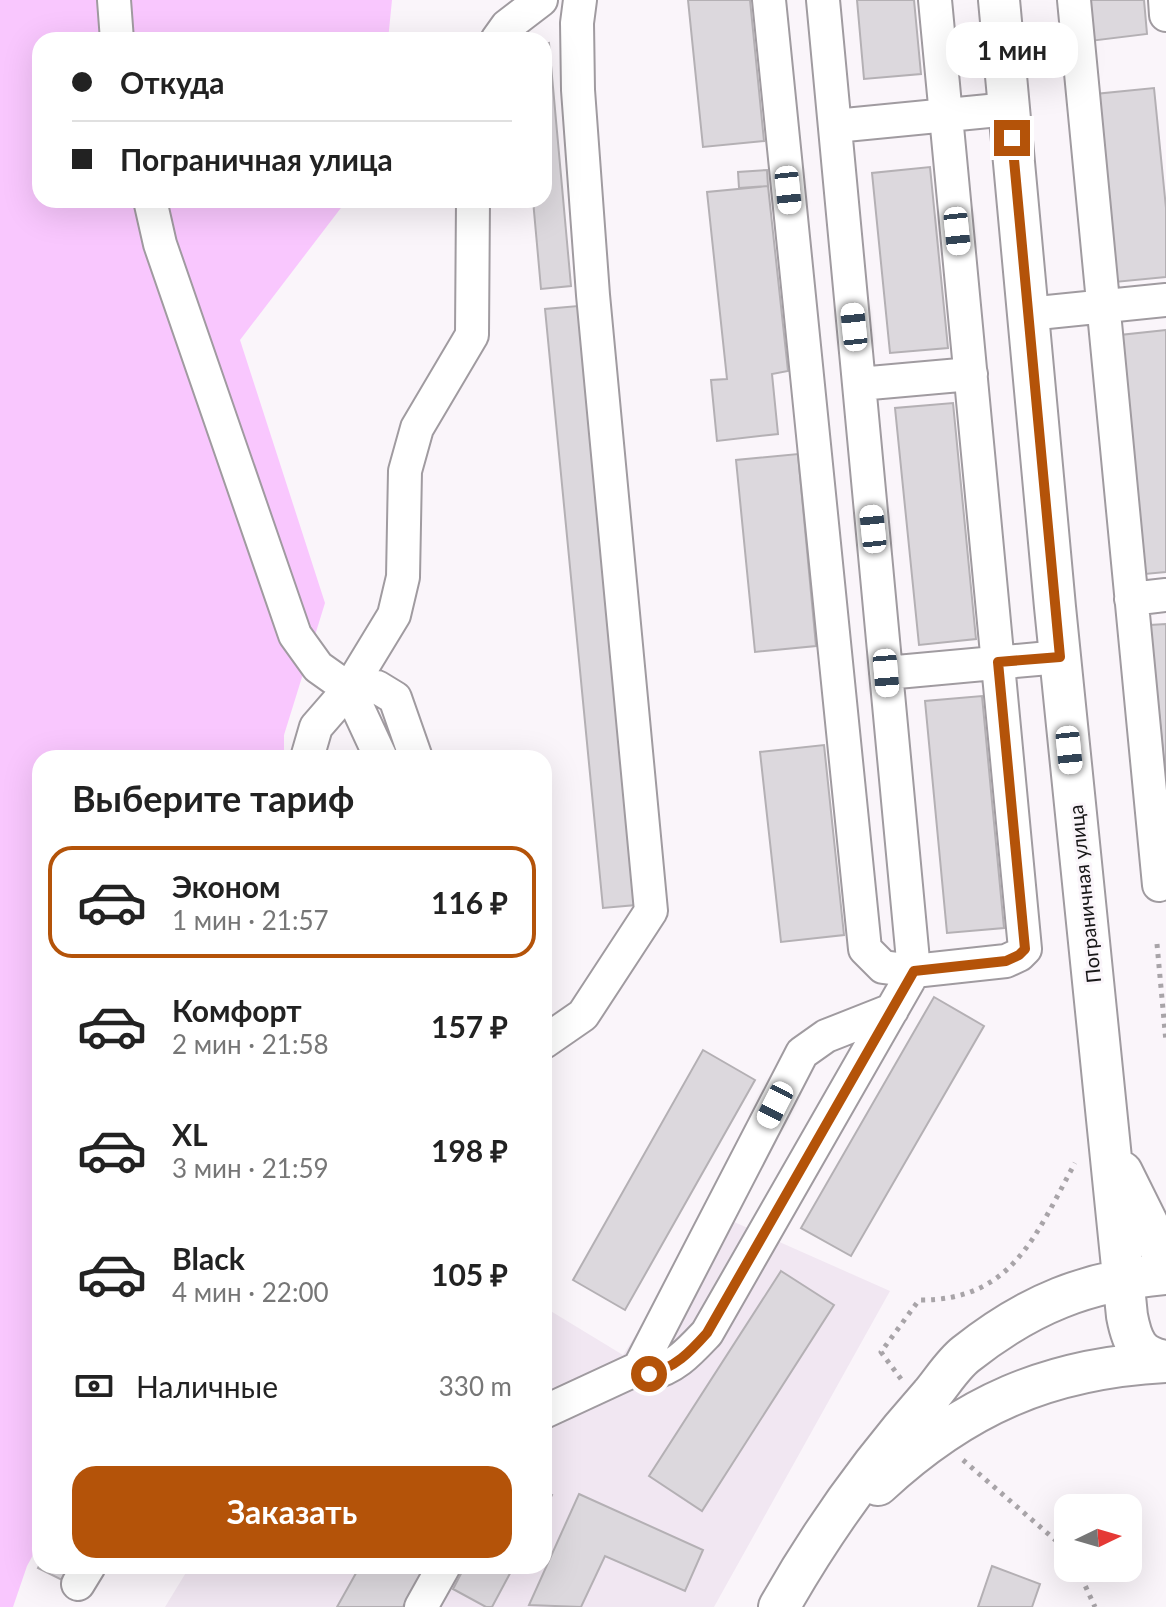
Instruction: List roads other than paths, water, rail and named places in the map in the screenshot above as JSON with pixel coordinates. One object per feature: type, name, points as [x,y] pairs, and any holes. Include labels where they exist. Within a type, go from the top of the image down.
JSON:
[{"type":"main road","name":"Пограничная улица","points":[[999,0],[1124,1298],[1131,1338],[1140,1350],[1155,1360],[1166,1362]]},
{"type":"main road","name":"Пограничная улица","points":[[1108,1136],[1131,1193],[1166,1261]]},
{"type":"main road","points":[[779,1607],[850,1494],[964,1355],[1034,1309],[1078,1289],[1124,1298],[1134,1294],[1149,1279],[1166,1274]]},
{"type":"main road","points":[[800,1570],[843,1517],[895,1470],[965,1418],[1017,1391],[1070,1374],[1125,1364],[1166,1362]]},
{"type":"street","points":[[114,0],[116,32]]},
{"type":"street","points":[[503,32],[541,0]]},
{"type":"street","points":[[552,1036],[583,1015],[651,911],[593,295],[578,90],[577,23],[580,0]]},
{"type":"street","points":[[769,0],[865,949],[883,967],[914,971],[1006,961],[1025,949],[935,0]]},
{"type":"street","points":[[639,1368],[649,1374],[666,1370],[685,1357],[707,1333],[914,971],[823,0]]},
{"type":"street","points":[[1074,0],[1159,885]]},
{"type":"street","points":[[1165,0],[1166,15]]},
{"type":"street","points":[[835,126],[1009,109]]},
{"type":"street","points":[[152,208],[160,244],[295,635],[318,667],[349,689],[377,750]]},
{"type":"street","points":[[309,750],[316,727],[349,689],[394,615],[403,577],[405,471],[417,428],[472,335],[473,208]]},
{"type":"street","points":[[1028,314],[1166,300]]},
{"type":"street","points":[[859,384],[971,374]]},
{"type":"street","points":[[1131,599],[1166,595]]},
{"type":"street","points":[[886,673],[1060,657]]},
{"type":"street","points":[[349,689],[377,687],[395,698],[413,750]]},
{"type":"street","points":[[552,1408],[639,1368],[802,1053],[826,1036],[892,1010]]},
{"type":"street","points":[[421,1607],[440,1574]]}]
